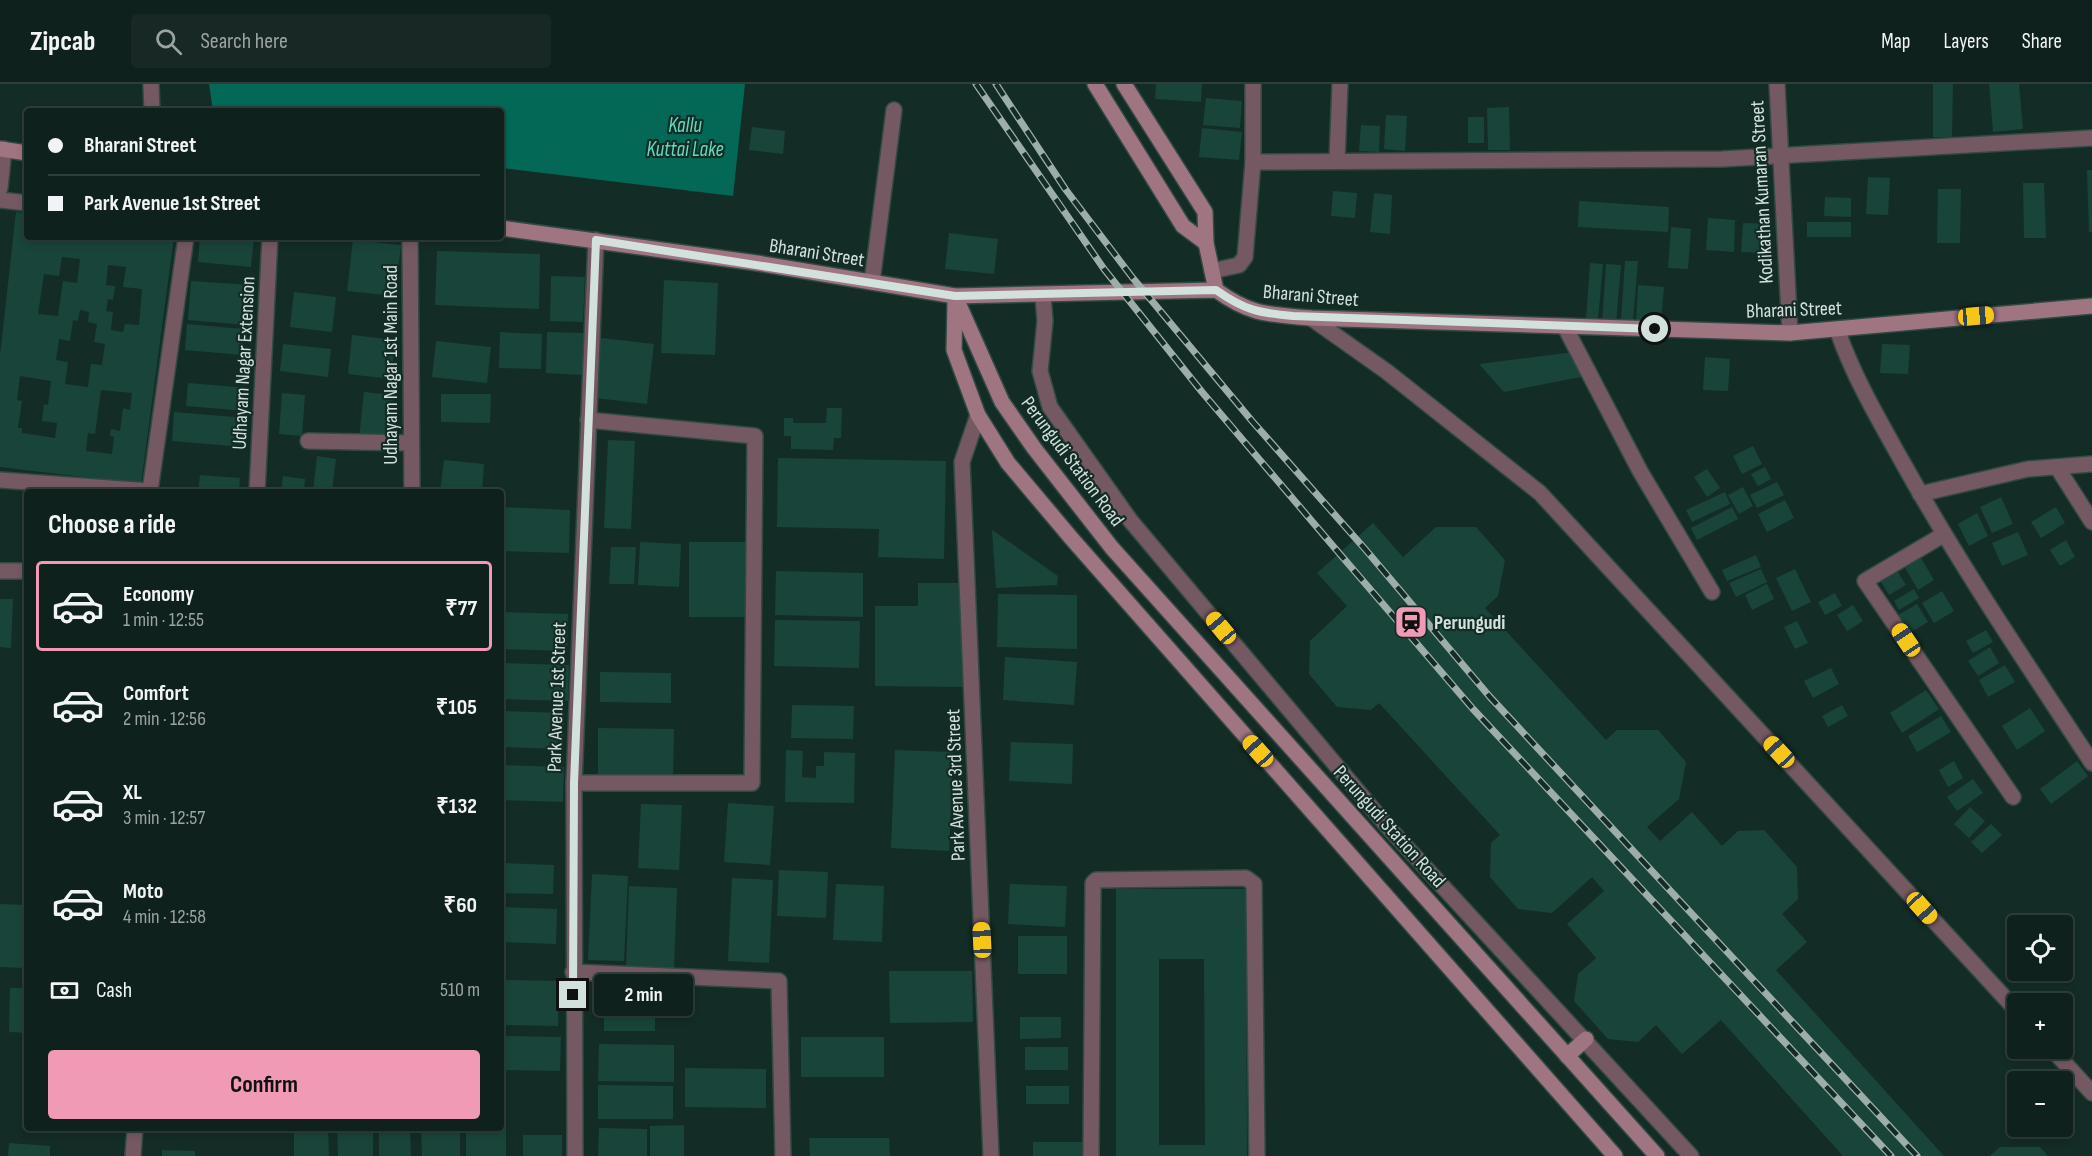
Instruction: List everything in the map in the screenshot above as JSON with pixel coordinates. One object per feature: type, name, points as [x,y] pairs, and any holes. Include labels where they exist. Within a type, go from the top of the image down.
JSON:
[{"type":"street","points":[[151,84],[152,108]]},
{"type":"street","points":[[1095,84],[1183,226],[1206,243]]},
{"type":"street","points":[[1124,84],[1205,212],[1206,243],[1216,290]]},
{"type":"street","points":[[1212,272],[1239,265],[1245,257],[1253,162],[1252,84]]},
{"type":"street","points":[[1337,160],[1340,84]]},
{"type":"street","name":"Kodikathan Kumaran Street","points":[[1777,84],[1790,333]]},
{"type":"street","points":[[872,282],[894,110]]},
{"type":"street","points":[[1253,162],[1722,159],[2092,138]]},
{"type":"street","points":[[0,188],[2,149],[24,153]]},
{"type":"street","points":[[0,200],[24,203]]},
{"type":"street","name":"Bharani Street","points":[[504,228],[596,240],[955,296],[1043,296],[1216,290],[1238,306],[1256,313],[1311,318],[1790,333],[2092,306]]},
{"type":"street","points":[[150,489],[186,240]]},
{"type":"street","name":"Udhayam Nagar Extension","points":[[257,489],[270,240]]},
{"type":"street","name":"Udhayam Nagar 1st Main Road","points":[[410,240],[412,489]]},
{"type":"street","name":"Park Avenue 1st Street","points":[[574,1156],[574,783],[596,240]]},
{"type":"street","points":[[955,296],[954,350],[978,415],[1008,463],[1072,539],[1616,1156]]},
{"type":"street","name":"Perungudi Station Road","points":[[955,296],[1002,402],[1034,448],[1112,548],[1655,1155]]},
{"type":"street","points":[[1043,296],[1045,321],[1040,371],[1050,407],[1130,520],[1387,826],[1586,1039],[1691,1156]]},
{"type":"street","points":[[1311,318],[1386,371],[1540,493],[2007,1000]]},
{"type":"street","points":[[1565,327],[1640,471],[1712,592]]},
{"type":"street","points":[[1837,329],[1882,426],[1943,535],[2092,763]]},
{"type":"street","name":"Park Avenue 3rd Street","points":[[978,415],[962,462],[991,1156]]},
{"type":"street","points":[[574,783],[752,783],[755,436],[588,420]]},
{"type":"street","points":[[308,441],[411,443]]},
{"type":"street","points":[[1920,494],[2028,469],[2092,464]]},
{"type":"street","points":[[2057,466],[2092,522]]},
{"type":"street","points":[[0,480],[123,489]]},
{"type":"street","points":[[1943,535],[1865,580],[2013,797]]},
{"type":"street","points":[[0,571],[24,571]]},
{"type":"street","points":[[1091,1156],[1093,883],[1096,880],[1246,878],[1254,884],[1257,1156]]},
{"type":"street","points":[[573,972],[779,981],[783,1156]]},
{"type":"street","points":[[1567,1056],[1586,1039]]},
{"type":"street","points":[[2061,1059],[2092,1093]]},
{"type":"street","points":[[134,1156],[135,1131]]},
{"type":"water","name":"Kallu Kuttai Lake","points":[[209,84],[745,84],[733,196],[504,168],[504,108],[213,108]]},
{"type":"building","points":[[1156,84],[1202,84],[1201,102],[1155,99]]},
{"type":"building","points":[[1933,84],[1953,84],[1952,137],[1933,137]]},
{"type":"building","points":[[1989,84],[2019,84],[2023,129],[1993,132]]},
{"type":"building","points":[[1206,98],[1242,101],[1240,128],[1203,125]]},
{"type":"building","points":[[1509,107],[1510,150],[1488,150],[1487,108]]},
{"type":"building","points":[[1386,115],[1407,116],[1405,151],[1384,149]]},
{"type":"building","points":[[1468,117],[1484,117],[1484,143],[1468,143]]},
{"type":"building","points":[[1361,125],[1380,126],[1379,152],[1359,151]]},
{"type":"building","points":[[752,127],[785,131],[783,154],[749,150]]},
{"type":"building","points":[[1202,128],[1242,132],[1239,160],[1199,157]]},
{"type":"building","points":[[2087,170],[2092,170],[2092,232],[2089,232]]},
{"type":"building","points":[[1868,177],[1890,178],[1888,215],[1866,214]]},
{"type":"building","points":[[2023,183],[2044,183],[2046,238],[2024,238]]},
{"type":"building","points":[[1938,189],[1961,189],[1960,243],[1937,243]]},
{"type":"building","points":[[1333,191],[1357,193],[1355,218],[1331,216]]},
{"type":"building","points":[[1374,193],[1392,195],[1390,234],[1370,232]]},
{"type":"building","points":[[1825,197],[1851,198],[1851,217],[1824,216]]},
{"type":"building","points":[[1579,201],[1669,207],[1668,232],[1578,227]]},
{"type":"building","points":[[16,212],[24,213],[24,240],[174,240],[141,484],[0,467],[0,355]],"holes":[[[62,257],[80,259],[77,283],[63,281],[58,316],[38,314],[44,274],[59,276]],[[108,265],[126,267],[123,287],[142,289],[139,325],[125,324],[123,332],[111,330],[113,312],[106,311],[108,299],[113,300],[115,286],[106,285]],[[80,310],[89,312],[88,322],[97,324],[94,342],[105,344],[102,365],[91,364],[88,387],[65,384],[68,362],[56,360],[59,339],[70,341],[73,320],[78,321]],[[20,376],[51,381],[48,405],[44,404],[42,421],[57,423],[55,438],[22,433],[22,428],[18,428],[22,401],[17,400]],[[101,390],[132,393],[130,410],[123,408],[120,431],[111,429],[110,436],[114,437],[112,454],[86,451],[88,433],[95,434]]]},
{"type":"building","points":[[1708,218],[1735,220],[1734,252],[1706,250]]},
{"type":"building","points":[[1807,222],[1851,222],[1851,237],[1807,237]]},
{"type":"building","points":[[1743,223],[1770,224],[1769,253],[1741,252]]},
{"type":"building","points":[[1671,227],[1691,229],[1688,269],[1668,268]]},
{"type":"building","points":[[949,233],[998,239],[994,274],[945,269]]},
{"type":"building","points":[[200,240],[254,240],[251,267],[198,262]]},
{"type":"building","points":[[353,240],[401,245],[395,296],[347,291]]},
{"type":"building","points":[[437,251],[540,254],[539,309],[435,305]]},
{"type":"building","points":[[1625,261],[1638,261],[1633,321],[1621,320]]},
{"type":"building","points":[[1590,263],[1603,264],[1598,319],[1586,319]]},
{"type":"building","points":[[1606,264],[1621,265],[1616,324],[1602,322]]},
{"type":"building","points":[[551,276],[585,277],[583,322],[550,321]]},
{"type":"building","points":[[664,280],[718,283],[715,355],[661,353]]},
{"type":"building","points":[[191,281],[250,285],[247,325],[188,320]]},
{"type":"building","points":[[1638,285],[1664,287],[1661,322],[1636,320]]},
{"type":"building","points":[[294,292],[336,297],[332,332],[290,327]]},
{"type":"building","points":[[187,324],[244,329],[242,355],[185,350]]},
{"type":"building","points":[[500,332],[542,334],[541,369],[499,368]]},
{"type":"building","points":[[547,332],[584,333],[582,375],[546,373]]},
{"type":"building","points":[[352,335],[395,340],[391,379],[348,374]]},
{"type":"building","points":[[601,338],[654,344],[647,404],[595,398]]},
{"type":"building","points":[[436,341],[491,347],[487,383],[432,377]]},
{"type":"building","points":[[283,344],[331,349],[328,377],[280,371]]},
{"type":"building","points":[[1882,344],[1910,345],[1908,374],[1880,373]]},
{"type":"building","points":[[1574,352],[1586,376],[1504,392],[1479,364]]},
{"type":"building","points":[[1705,357],[1730,359],[1728,391],[1703,390]]},
{"type":"building","points":[[188,383],[248,388],[246,411],[186,406]]},
{"type":"building","points":[[364,392],[394,395],[388,442],[359,439]]},
{"type":"building","points":[[282,393],[305,395],[302,436],[279,434]]},
{"type":"building","points":[[441,394],[491,394],[490,423],[441,422]]},
{"type":"building","points":[[827,408],[842,408],[841,438],[834,438],[833,450],[791,449],[791,436],[784,436],[784,418],[793,418],[793,423],[826,423]]},
{"type":"building","points":[[174,412],[247,418],[244,447],[172,441]]},
{"type":"building","points":[[608,440],[635,441],[631,529],[604,528]]},
{"type":"building","points":[[1753,446],[1762,464],[1742,474],[1733,456]]},
{"type":"building","points":[[317,456],[336,459],[332,489],[313,489]]},
{"type":"building","points":[[778,458],[946,461],[944,559],[878,557],[879,529],[777,527]]},
{"type":"building","points":[[444,460],[484,464],[482,489],[440,489]]},
{"type":"building","points":[[1765,467],[1771,479],[1758,486],[1751,474]]},
{"type":"building","points":[[1707,469],[1720,488],[1707,497],[1694,477]]},
{"type":"building","points":[[200,475],[240,478],[239,489],[198,489]]},
{"type":"building","points":[[283,476],[305,479],[304,489],[281,489]]},
{"type":"building","points":[[1777,482],[1784,495],[1757,508],[1750,495]]},
{"type":"building","points":[[1743,487],[1753,506],[1739,514],[1728,495]]},
{"type":"building","points":[[1725,492],[1730,504],[1692,522],[1686,510]]},
{"type":"building","points":[[2001,497],[2013,524],[1992,533],[1980,507]]},
{"type":"building","points":[[1785,500],[1794,518],[1767,532],[1758,514]]},
{"type":"building","points":[[504,507],[570,510],[569,553],[504,551]]},
{"type":"building","points":[[1732,507],[1738,519],[1697,540],[1691,528]]},
{"type":"building","points":[[2056,507],[2065,523],[2041,538],[2031,522]]},
{"type":"building","points":[[1977,513],[1988,536],[1969,546],[1958,524]]},
{"type":"building","points":[[1373,523],[1403,557],[1436,527],[1476,527],[1505,560],[1498,596],[1485,608],[1606,740],[1617,730],[1658,730],[1686,762],[1679,799],[1647,827],[1660,841],[1692,812],[1722,846],[1738,831],[1764,830],[1797,867],[1798,899],[1782,914],[1807,942],[1776,970],[1944,1156],[1843,1156],[1721,1020],[1682,1054],[1656,1025],[1638,1042],[1608,1039],[1574,1001],[1578,974],[1596,958],[1567,924],[1604,891],[1592,877],[1552,913],[1518,909],[1490,877],[1491,843],[1500,835],[1379,703],[1371,710],[1337,707],[1309,674],[1310,641],[1347,606],[1317,573]]},
{"type":"building","points":[[992,530],[1058,576],[1057,585],[996,588]]},
{"type":"building","points":[[2018,532],[2028,555],[2002,566],[1992,543]]},
{"type":"building","points":[[2066,540],[2075,557],[2060,566],[2050,550]]},
{"type":"building","points":[[640,542],[681,544],[679,587],[638,585]]},
{"type":"building","points":[[689,542],[746,542],[746,617],[689,617]]},
{"type":"building","points":[[611,547],[636,547],[634,584],[609,584]]},
{"type":"building","points":[[1756,555],[1761,567],[1727,581],[1722,570]]},
{"type":"building","points":[[1921,558],[1934,580],[1918,590],[1905,568]]},
{"type":"building","points":[[1761,569],[1767,582],[1736,597],[1729,583]]},
{"type":"building","points":[[1795,569],[1811,602],[1792,611],[1776,578]]},
{"type":"building","points":[[776,571],[863,573],[863,617],[775,615]]},
{"type":"building","points":[[1898,572],[1906,585],[1889,595],[1881,582]]},
{"type":"building","points":[[918,583],[964,583],[964,687],[875,686],[875,606],[918,606]]},
{"type":"building","points":[[1767,584],[1774,599],[1752,610],[1745,595]]},
{"type":"building","points":[[1914,589],[1919,598],[1899,610],[1894,601]]},
{"type":"building","points":[[1942,591],[1954,611],[1934,623],[1922,603]]},
{"type":"building","points":[[1835,593],[1842,606],[1825,615],[1818,602]]},
{"type":"building","points":[[998,594],[1077,595],[1077,649],[997,647]]},
{"type":"building","points":[[0,599],[13,599],[11,648],[0,647]]},
{"type":"building","points":[[1917,604],[1928,622],[1906,635],[1895,617]]},
{"type":"building","points":[[1853,605],[1863,621],[1847,631],[1837,615]]},
{"type":"building","points":[[504,612],[568,614],[567,651],[504,649]]},
{"type":"building","points":[[775,620],[860,621],[859,668],[774,666]]},
{"type":"building","points":[[1797,621],[1808,643],[1795,649],[1784,627]]},
{"type":"building","points":[[1986,630],[1993,642],[1973,653],[1966,641]]},
{"type":"building","points":[[1990,647],[1999,663],[1978,676],[1968,661]]},
{"type":"building","points":[[1005,657],[1077,662],[1074,705],[1003,700]]},
{"type":"building","points":[[504,663],[569,665],[568,701],[504,699]]},
{"type":"building","points":[[2005,665],[2015,682],[1988,697],[1979,680]]},
{"type":"building","points":[[1831,668],[1839,684],[1813,698],[1804,681]]},
{"type":"building","points":[[600,672],[671,673],[671,703],[600,702]]},
{"type":"building","points":[[1926,690],[1939,709],[1902,733],[1890,713]]},
{"type":"building","points":[[792,705],[854,706],[853,739],[791,738]]},
{"type":"building","points":[[1842,705],[1848,716],[1828,727],[1822,716]]},
{"type":"building","points":[[2030,708],[2045,731],[2017,750],[2002,726]]},
{"type":"building","points":[[504,711],[564,713],[563,749],[504,747]]},
{"type":"building","points":[[1941,716],[1951,732],[1917,752],[1908,736]]},
{"type":"building","points":[[598,728],[674,729],[673,776],[598,774]]},
{"type":"building","points":[[1011,742],[1073,744],[1072,784],[1009,781]]},
{"type":"building","points":[[786,750],[803,751],[802,777],[816,778],[816,766],[824,766],[824,752],[855,753],[854,803],[785,802]]},
{"type":"building","points":[[895,750],[953,752],[949,851],[891,848]]},
{"type":"building","points":[[1954,761],[1963,778],[1948,787],[1939,770]]},
{"type":"building","points":[[2077,761],[2088,776],[2051,804],[2040,789]]},
{"type":"building","points":[[504,765],[564,767],[563,802],[504,800]]},
{"type":"building","points":[[1973,779],[1983,793],[1957,811],[1947,797]]},
{"type":"building","points":[[728,803],[774,806],[770,865],[724,862]]},
{"type":"building","points":[[641,804],[682,805],[679,870],[638,868]]},
{"type":"building","points":[[1970,807],[1985,821],[1969,838],[1954,824]]},
{"type":"building","points":[[1991,824],[2002,835],[1982,853],[1971,842]]},
{"type":"building","points":[[504,863],[554,865],[553,894],[504,893]]},
{"type":"building","points":[[779,870],[828,872],[826,918],[777,916]]},
{"type":"building","points":[[592,874],[628,876],[624,961],[588,960]]},
{"type":"building","points":[[732,878],[773,880],[769,963],[728,961]]},
{"type":"building","points":[[836,884],[884,886],[882,942],[833,940]]},
{"type":"building","points":[[1010,884],[1067,886],[1065,927],[1008,924]]},
{"type":"building","points":[[629,886],[677,888],[674,970],[626,967]]},
{"type":"building","points":[[1116,889],[1246,889],[1247,1156],[1116,1156]],"holes":[[[1159,959],[1204,959],[1205,1145],[1159,1145]]]},
{"type":"building","points":[[0,904],[24,905],[24,968],[0,967]]},
{"type":"building","points":[[504,907],[557,909],[556,944],[504,942]]},
{"type":"building","points":[[1018,936],[1067,936],[1067,974],[1018,974]]},
{"type":"building","points":[[889,971],[972,971],[973,1022],[890,1023]]},
{"type":"building","points":[[504,980],[559,981],[558,1026],[504,1025]]},
{"type":"building","points":[[10,988],[24,988],[24,1033],[9,1032]]},
{"type":"building","points":[[604,998],[655,999],[655,1031],[604,1031]]},
{"type":"building","points":[[1020,1017],[1061,1017],[1061,1038],[1020,1039]]},
{"type":"building","points":[[504,1036],[561,1037],[560,1071],[504,1070]]},
{"type":"building","points":[[801,1037],[884,1037],[884,1077],[801,1077]]},
{"type":"building","points":[[599,1044],[674,1045],[674,1082],[598,1081]]},
{"type":"building","points":[[1025,1047],[1068,1047],[1068,1070],[1025,1070]]},
{"type":"building","points":[[685,1068],[766,1069],[766,1108],[685,1107]]},
{"type":"building","points":[[598,1085],[673,1086],[673,1119],[598,1119]]},
{"type":"building","points":[[1026,1086],[1069,1086],[1069,1104],[1026,1104]]},
{"type":"building","points":[[504,1113],[506,1113],[506,1156],[466,1156],[466,1131],[504,1131]]},
{"type":"building","points":[[684,1125],[684,1156],[650,1156],[650,1126]]},
{"type":"building","points":[[599,1128],[647,1129],[647,1156],[598,1156]]},
{"type":"building","points":[[294,1131],[328,1131],[329,1156],[294,1156]]},
{"type":"building","points":[[337,1131],[373,1131],[373,1156],[338,1156]]},
{"type":"building","points":[[379,1131],[410,1131],[411,1156],[379,1156]]},
{"type":"building","points":[[421,1131],[460,1131],[460,1156],[422,1156]]},
{"type":"building","points":[[523,1135],[562,1135],[562,1156],[523,1156]]},
{"type":"building","points":[[809,1138],[889,1138],[890,1156],[810,1156]]},
{"type":"building","points":[[1033,1142],[1083,1142],[1083,1156],[1033,1156]]},
{"type":"building","points":[[9,1143],[50,1146],[50,1156],[8,1156]]},
{"type":"building","points":[[2000,1147],[2040,1147],[2048,1156],[1990,1156]]},
{"type":"building","points":[[162,1150],[195,1151],[195,1156],[162,1156]]},
{"type":"railway","points":[[976,84],[1104,269],[1202,392],[1333,546],[1473,709],[1891,1156]]},
{"type":"railway","points":[[996,84],[1066,190],[1132,277],[1252,421],[1365,549],[1490,697],[1917,1156]]},
{"type":"place","name":"Perungudi","points":[[1411,622]]},
{"type":"route","points":[[573,995],[574,783],[596,240],[955,296],[1043,296],[1216,290],[1238,306],[1256,313],[1311,318],[1655,329]]}]
